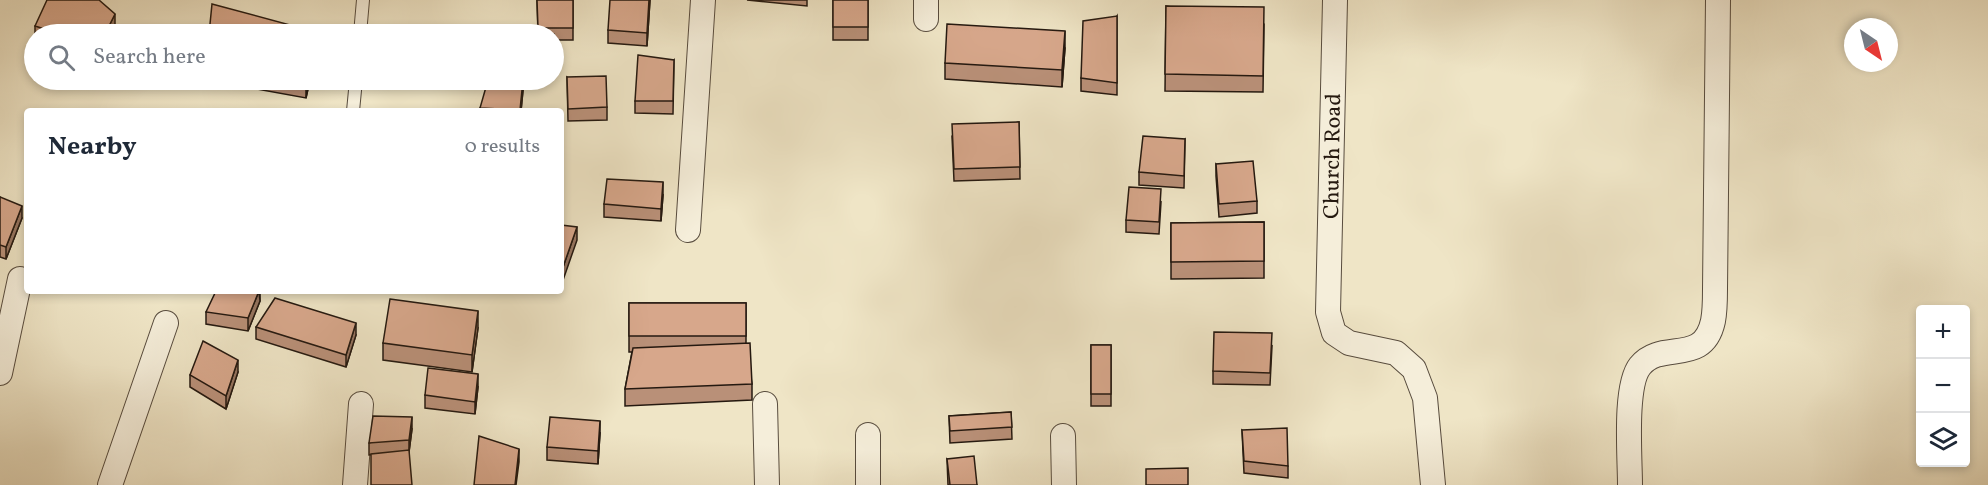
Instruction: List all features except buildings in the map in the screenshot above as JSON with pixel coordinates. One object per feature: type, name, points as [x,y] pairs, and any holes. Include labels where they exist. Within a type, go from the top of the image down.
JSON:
[{"type":"street","points":[[688,230],[703,0]]},
{"type":"street","name":"Church Road","points":[[1335,0],[1328,312],[1334,333],[1349,343],[1396,353],[1414,369],[1425,398],[1433,485]]},
{"type":"street","points":[[1630,485],[1631,391],[1640,367],[1656,354],[1691,350],[1706,338],[1713,322],[1718,0]]},
{"type":"street","points":[[0,373],[20,279]]},
{"type":"street","points":[[110,485],[166,323]]},
{"type":"street","points":[[355,485],[361,404]]},
{"type":"street","points":[[765,405],[767,485]]},
{"type":"street","points":[[868,435],[868,485]]},
{"type":"street","points":[[1063,436],[1064,485]]},
{"type":"lane","points":[[361,24],[363,0]]},
{"type":"lane","points":[[353,108],[355,90]]}]
